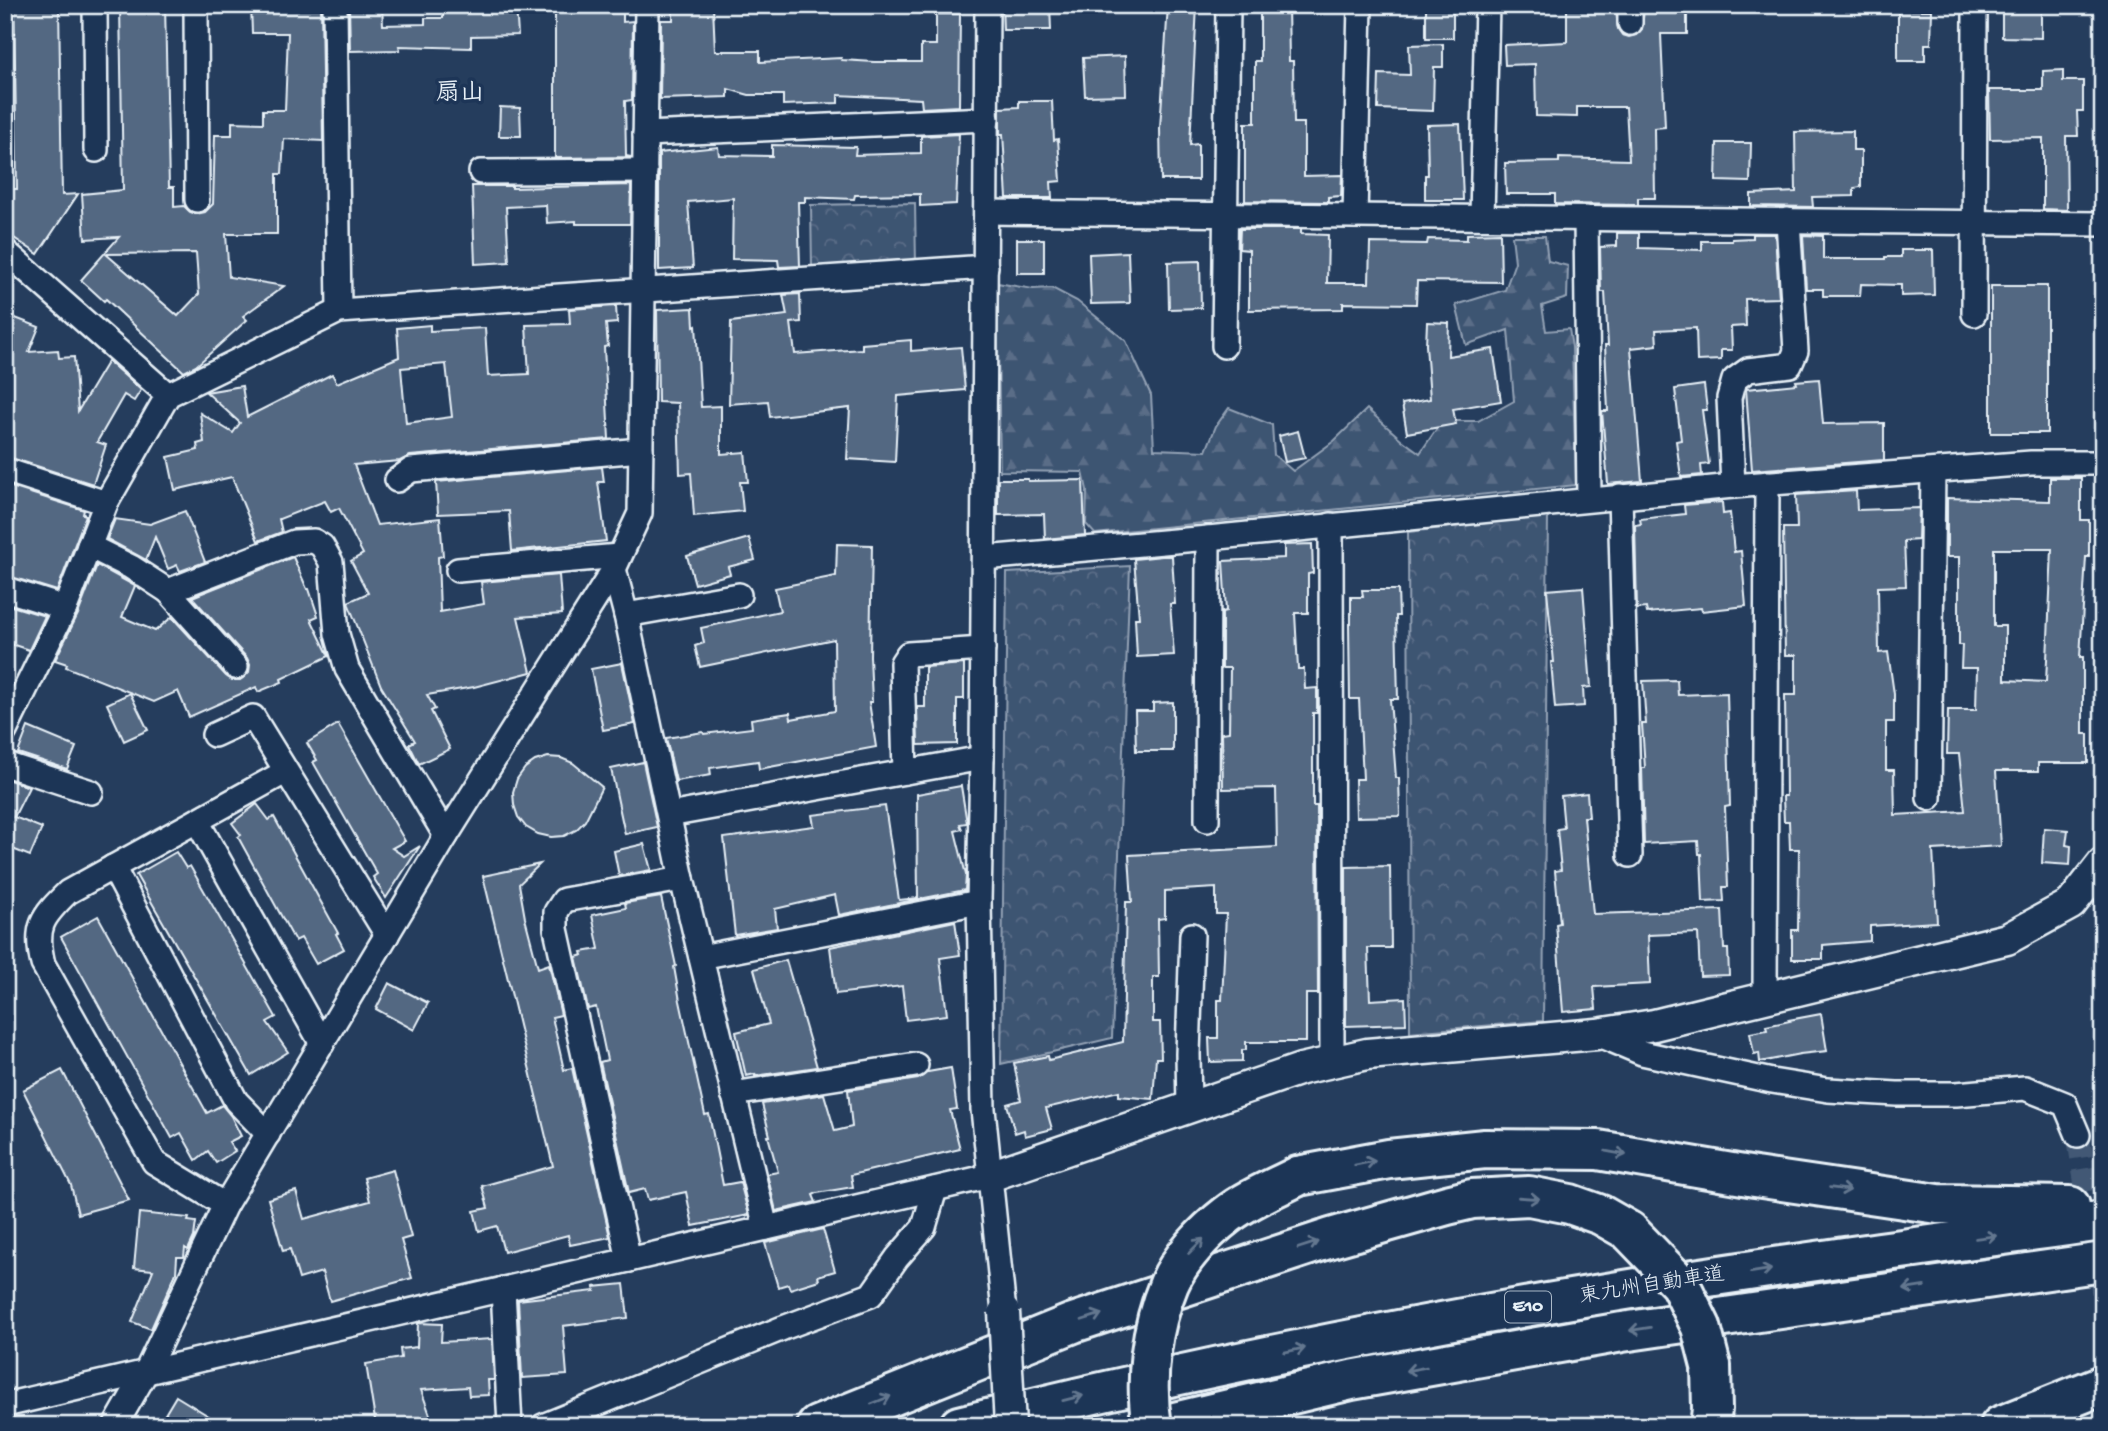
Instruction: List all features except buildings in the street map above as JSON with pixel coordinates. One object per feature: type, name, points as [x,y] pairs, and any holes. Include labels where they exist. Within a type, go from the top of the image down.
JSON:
[{"type":"highway","points":[[1152,1426],[1148,1371],[1158,1318],[1170,1283],[1187,1255],[1228,1214],[1298,1176],[1388,1159],[1485,1149],[1598,1150],[1938,1204],[2103,1207]]},
{"type":"highway","points":[[817,1426],[1073,1324],[1331,1238],[1472,1199],[1529,1196],[1570,1204],[1601,1215],[1629,1231],[1680,1284],[1701,1327],[1711,1366],[1710,1426]]},
{"type":"highway","name":"東九州自動車道","points":[[959,1426],[1090,1394],[1313,1346],[1572,1299],[2103,1221]]},
{"type":"highway","name":"東九州自動車道","points":[[1158,1426],[1351,1380],[1622,1332],[2103,1262]]},
{"type":"highway","points":[[2000,1426],[2103,1385]]},
{"type":"street","points":[[94,5],[96,150]]},
{"type":"street","points":[[196,5],[197,200]]},
{"type":"street","points":[[335,5],[339,311]]},
{"type":"street","points":[[115,1426],[146,1372],[225,1205],[446,836],[617,562],[640,513],[647,5]]},
{"type":"street","points":[[987,5],[979,902],[983,1109],[1004,1312],[1010,1426]]},
{"type":"street","points":[[1224,346],[1228,5]]},
{"type":"street","points":[[1355,216],[1360,5]]},
{"type":"street","points":[[1482,217],[1487,5]]},
{"type":"street","points":[[1974,314],[1975,5]]},
{"type":"street","points":[[645,134],[987,119]]},
{"type":"street","points":[[481,172],[645,171]]},
{"type":"street","points":[[986,212],[2103,224]]},
{"type":"street","points":[[1586,218],[1588,499]]},
{"type":"street","points":[[1733,486],[1729,398],[1734,380],[1748,370],[1790,365],[1796,351],[1788,220]]},
{"type":"street","points":[[5,251],[168,395]]},
{"type":"street","points":[[5,731],[65,608],[106,503],[168,395],[339,311],[986,267]]},
{"type":"street","points":[[397,480],[411,470],[641,450]]},
{"type":"street","points":[[984,558],[1768,483],[2031,463],[2103,463]]},
{"type":"street","points":[[5,470],[106,503]]},
{"type":"street","points":[[1929,797],[1933,471]]},
{"type":"street","points":[[1765,998],[1768,483]]},
{"type":"street","points":[[1619,496],[1630,855]]},
{"type":"street","points":[[1331,525],[1332,1061]]},
{"type":"street","points":[[1207,820],[1208,538]]},
{"type":"street","points":[[168,591],[294,542],[314,541],[322,546],[331,562],[337,634],[347,669],[446,836]]},
{"type":"street","points":[[89,546],[131,567],[168,591],[236,667]]},
{"type":"street","points":[[458,570],[617,562]]},
{"type":"street","points":[[617,562],[682,879],[766,1228]]},
{"type":"street","points":[[5,589],[65,608]]},
{"type":"street","points":[[626,615],[739,595]]},
{"type":"street","points":[[905,772],[902,663],[908,654],[983,649]]},
{"type":"street","points":[[214,735],[253,717],[387,935]]},
{"type":"street","points":[[669,815],[982,758]]},
{"type":"street","points":[[5,764],[91,792]]},
{"type":"street","points":[[225,1205],[154,1162],[43,964],[38,944],[44,915],[68,892],[285,772]]},
{"type":"street","points":[[197,821],[322,1044]]},
{"type":"street","points":[[5,1405],[990,1176],[1332,1061],[1367,1054],[1597,1034],[1654,1025],[2007,939],[2071,904],[2103,863]]},
{"type":"street","points":[[113,867],[236,1101],[268,1134]]},
{"type":"street","points":[[629,1260],[556,929],[556,912],[564,900],[682,879]]},
{"type":"street","points":[[701,957],[979,902]]},
{"type":"street","points":[[1189,1108],[1192,935]]},
{"type":"street","points":[[1597,1034],[1642,1053],[1772,1082],[1828,1090],[1956,1094],[2025,1088],[2066,1104],[2078,1135]]},
{"type":"street","points":[[733,1094],[916,1065]]},
{"type":"street","points":[[543,1426],[783,1328],[872,1295],[897,1258],[924,1227],[935,1189]]},
{"type":"street","points":[[503,1289],[510,1426]]},
{"type":"green space","points":[[915,203],[916,266],[812,268],[811,205]]},
{"type":"green space","points":[[1512,236],[1545,236],[1548,261],[1568,266],[1567,298],[1542,306],[1546,331],[1569,329],[1572,347],[1576,485],[1095,534],[1086,524],[1087,490],[1083,472],[1000,471],[997,283],[1033,289],[1052,288],[1077,301],[1126,341],[1151,395],[1154,449],[1206,451],[1216,426],[1229,408],[1272,425],[1274,455],[1293,471],[1334,441],[1367,409],[1420,453],[1442,421],[1478,421],[1514,401],[1508,330],[1466,345],[1456,305],[1505,290],[1515,262]]},
{"type":"green space","points":[[1548,516],[1543,1021],[1410,1032],[1408,532]]},
{"type":"green space","points":[[1130,566],[1112,1038],[1001,1064],[1007,573]]},
{"type":"tunnel","points":[[2078,1135],[2103,1293]]},
{"type":"district","name":"扇山","points":[[460,94]]}]
